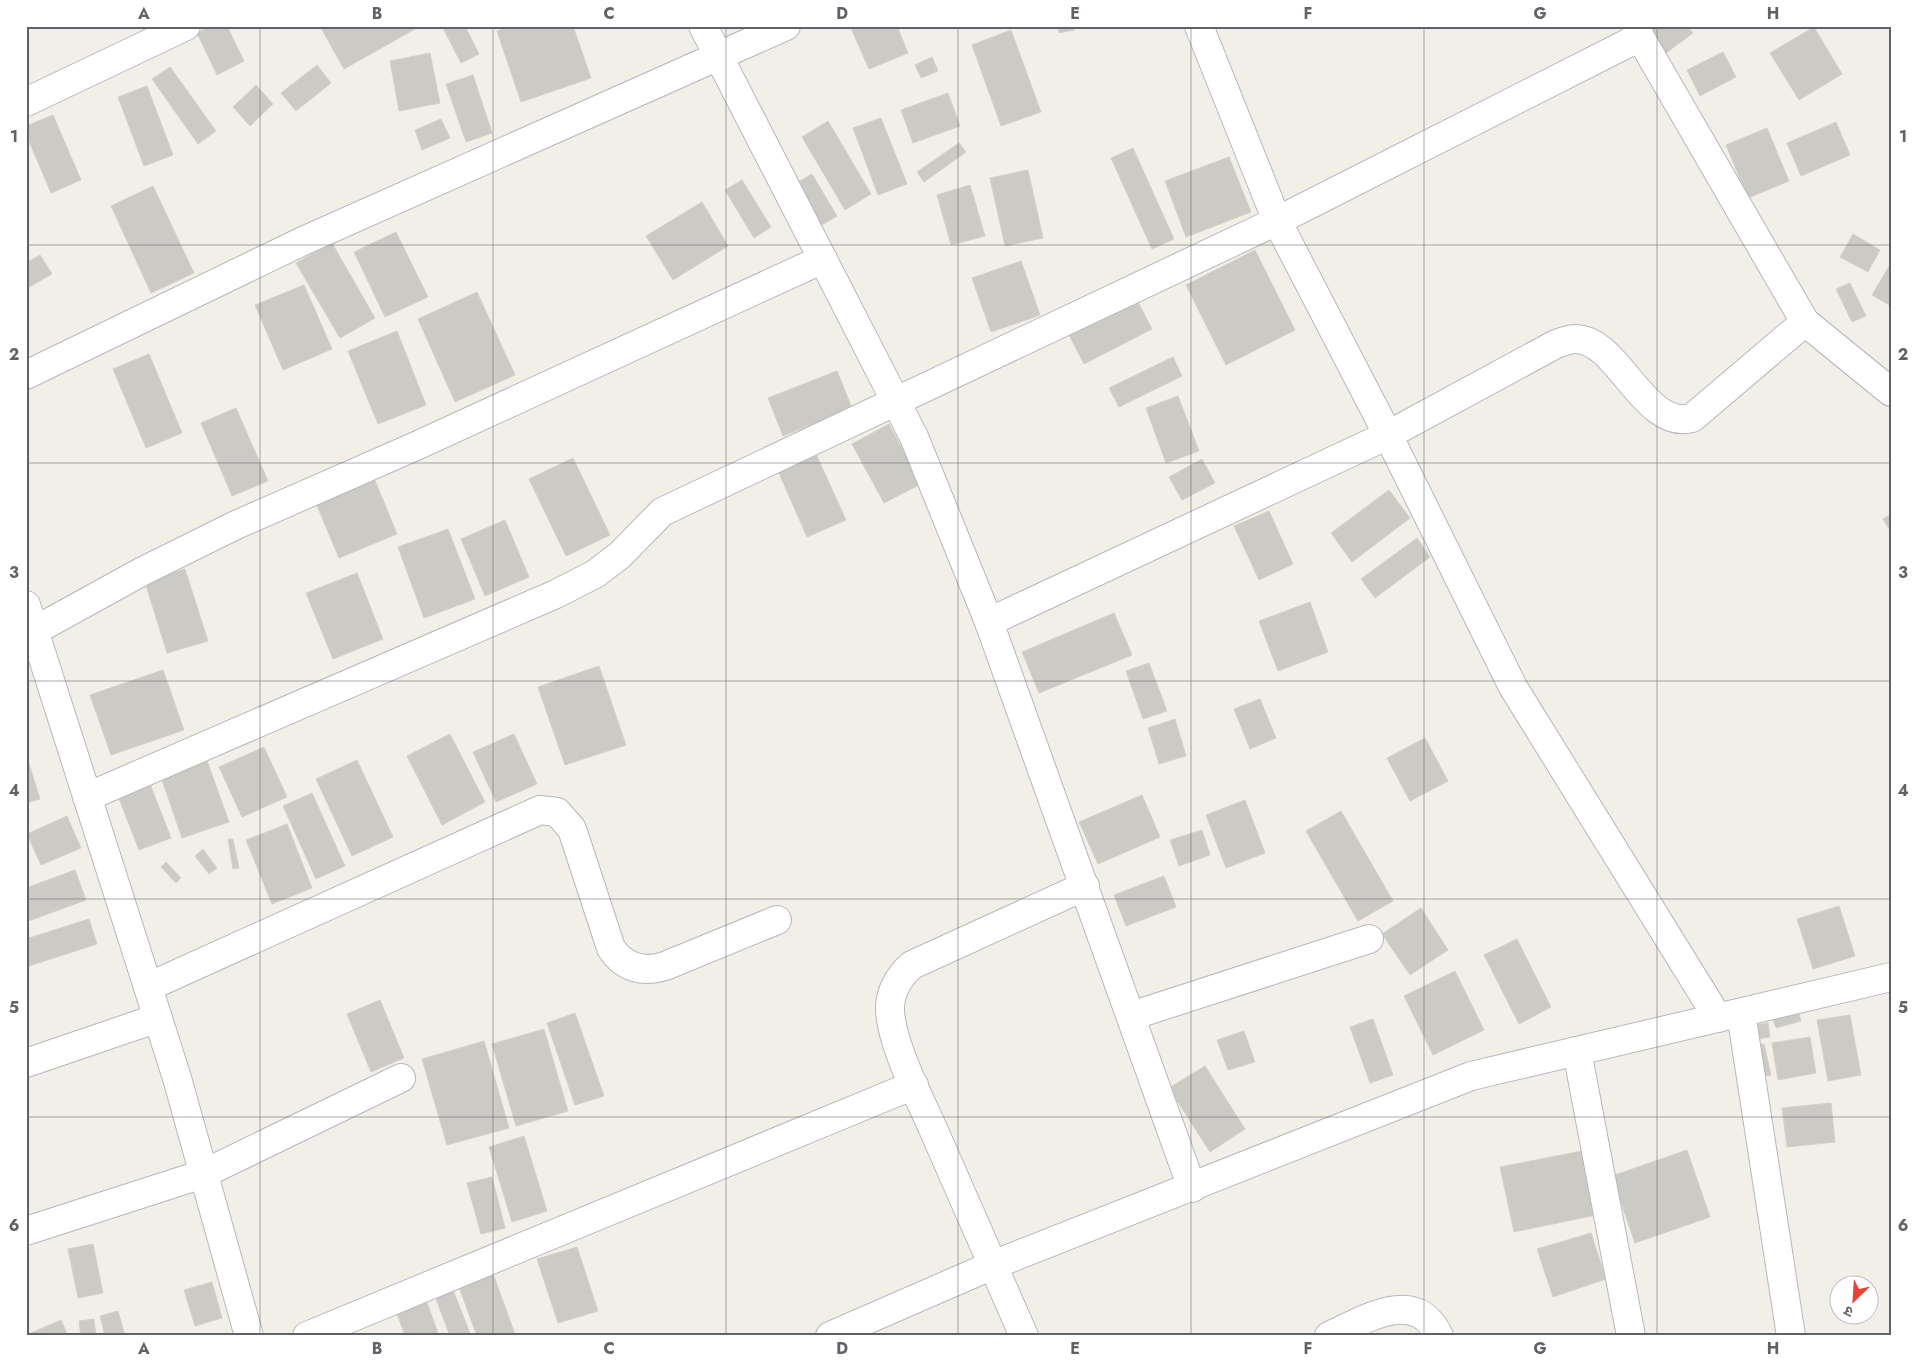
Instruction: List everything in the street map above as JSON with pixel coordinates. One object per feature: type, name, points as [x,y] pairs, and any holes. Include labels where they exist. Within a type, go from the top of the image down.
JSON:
[{"type":"street","points":[[26,102],[186,26]]},
{"type":"street","points":[[703,26],[914,437],[989,622],[1192,1188]]},
{"type":"street","points":[[26,375],[303,241],[786,26]]},
{"type":"street","points":[[1199,26],[1277,221],[1388,435],[1512,686],[1729,1015],[1791,1336]]},
{"type":"street","points":[[87,797],[556,594],[595,574],[620,556],[640,532],[662,512],[1277,221],[1638,32],[1805,322],[1891,392]]},
{"type":"street","points":[[34,631],[143,571],[236,525],[416,446],[823,259]]},
{"type":"street","points":[[989,622],[1388,435],[1556,344],[1574,339],[1588,342],[1602,352],[1656,409],[1668,417],[1682,421],[1692,418],[1805,322]]},
{"type":"street","points":[[26,605],[158,1018],[249,1336]]},
{"type":"street","points":[[148,987],[540,810],[557,812],[572,829],[611,948],[623,962],[634,968],[653,970],[777,920]]},
{"type":"street","points":[[1024,1336],[914,1085],[892,1028],[890,1009],[894,989],[903,972],[912,965],[1085,886]]},
{"type":"street","points":[[1131,1016],[1369,939]]},
{"type":"street","points":[[830,1336],[994,1265],[1471,1076],[1891,977]]},
{"type":"street","points":[[26,1063],[158,1018]]},
{"type":"street","points":[[1577,1051],[1631,1336]]},
{"type":"street","points":[[26,1231],[203,1174],[401,1078]]},
{"type":"street","points":[[307,1336],[914,1085]]},
{"type":"street","points":[[1329,1336],[1373,1317],[1400,1308],[1415,1311],[1430,1319],[1439,1336]]},
{"type":"building","points":[[211,26],[227,26],[244,61],[217,75],[197,33]]},
{"type":"building","points":[[320,26],[414,26],[415,29],[344,69]]},
{"type":"building","points":[[442,26],[465,26],[479,54],[461,63]]},
{"type":"building","points":[[512,26],[573,26],[591,78],[521,102],[497,31]]},
{"type":"building","points":[[850,26],[897,26],[908,53],[869,69]]},
{"type":"building","points":[[1058,26],[1074,26],[1074,30],[1059,33]]},
{"type":"building","points":[[1641,26],[1687,26],[1693,33],[1662,56]]},
{"type":"building","points":[[1814,27],[1842,74],[1799,100],[1770,53]]},
{"type":"building","points":[[1011,30],[1041,112],[1001,126],[972,45]]},
{"type":"building","points":[[1723,52],[1736,77],[1700,96],[1687,70]]},
{"type":"building","points":[[430,53],[440,103],[399,111],[390,61]]},
{"type":"building","points":[[932,57],[938,71],[921,78],[915,65]]},
{"type":"building","points":[[317,65],[331,83],[296,111],[281,93]]},
{"type":"building","points":[[170,67],[216,131],[198,144],[152,79]]},
{"type":"building","points":[[473,75],[492,133],[466,142],[446,84]]},
{"type":"building","points":[[256,85],[273,104],[250,126],[233,107]]},
{"type":"building","points":[[147,86],[173,155],[144,166],[118,97]]},
{"type":"building","points":[[948,93],[960,126],[913,143],[901,110]]},
{"type":"building","points":[[53,115],[81,180],[51,193],[26,134],[26,126]]},
{"type":"building","points":[[881,118],[907,184],[878,195],[853,128]]},
{"type":"building","points":[[441,119],[450,138],[422,150],[415,130]]},
{"type":"building","points":[[828,121],[871,194],[845,210],[802,137]]},
{"type":"building","points":[[1836,122],[1850,155],[1801,176],[1787,143]]},
{"type":"building","points":[[1767,128],[1789,181],[1748,198],[1726,145]]},
{"type":"building","points":[[959,143],[966,152],[924,182],[917,172]]},
{"type":"building","points":[[1133,148],[1174,239],[1152,249],[1111,158]]},
{"type":"building","points":[[1229,157],[1251,212],[1186,237],[1165,181]]},
{"type":"building","points":[[1028,170],[1043,238],[1005,246],[990,178]]},
{"type":"building","points":[[812,174],[837,216],[820,226],[795,184]]},
{"type":"building","points":[[742,180],[771,227],[754,238],[725,190]]},
{"type":"building","points":[[970,185],[985,236],[951,245],[937,195]]},
{"type":"building","points":[[153,186],[194,273],[151,293],[111,206]]},
{"type":"building","points":[[702,202],[728,246],[673,280],[646,236]]},
{"type":"building","points":[[396,232],[428,297],[385,317],[354,252]]},
{"type":"building","points":[[1853,234],[1880,250],[1868,272],[1840,257]]},
{"type":"building","points":[[332,243],[375,318],[340,338],[296,263]]},
{"type":"building","points":[[1255,250],[1295,330],[1226,365],[1186,285]]},
{"type":"building","points":[[40,255],[52,274],[26,289],[26,263]]},
{"type":"building","points":[[1021,261],[1040,315],[991,332],[972,278]]},
{"type":"building","points":[[1891,263],[1891,306],[1872,295]]},
{"type":"building","points":[[1850,283],[1866,316],[1852,322],[1836,289]]},
{"type":"building","points":[[304,285],[332,349],[283,370],[255,305]]},
{"type":"building","points":[[477,292],[515,375],[455,402],[418,319]]},
{"type":"building","points":[[1136,298],[1152,329],[1084,364],[1068,333]]},
{"type":"building","points":[[397,331],[426,405],[378,424],[348,351]]},
{"type":"building","points":[[149,354],[182,433],[146,448],[113,369]]},
{"type":"building","points":[[1173,357],[1182,376],[1119,407],[1109,388]]},
{"type":"building","points":[[837,371],[852,408],[783,436],[768,398]]},
{"type":"building","points":[[1178,396],[1199,451],[1166,463],[1146,408]]},
{"type":"building","points":[[236,408],[268,481],[232,496],[201,423]]},
{"type":"building","points":[[889,424],[921,484],[884,503],[852,444]]},
{"type":"building","points":[[816,454],[846,520],[807,537],[778,471]]},
{"type":"building","points":[[573,458],[610,535],[566,556],[529,479]]},
{"type":"building","points":[[1202,459],[1215,483],[1182,500],[1169,477]]},
{"type":"building","points":[[374,478],[397,534],[339,558],[315,501]]},
{"type":"building","points":[[1389,490],[1410,518],[1352,562],[1331,533]]},
{"type":"building","points":[[1269,511],[1293,564],[1259,580],[1234,526]]},
{"type":"building","points":[[1891,514],[1891,532],[1883,519]]},
{"type":"building","points":[[505,520],[529,577],[485,596],[461,539]]},
{"type":"building","points":[[448,529],[475,599],[424,618],[398,547]]},
{"type":"building","points":[[1417,538],[1430,557],[1375,598],[1361,579]]},
{"type":"building","points":[[185,569],[208,641],[167,653],[145,582]]},
{"type":"building","points":[[357,573],[383,639],[333,659],[306,593]]},
{"type":"building","points":[[1310,602],[1328,652],[1278,671],[1259,621]]},
{"type":"building","points":[[1114,613],[1132,655],[1039,693],[1022,652]]},
{"type":"building","points":[[1149,663],[1167,711],[1143,719],[1126,671]]},
{"type":"building","points":[[599,666],[626,745],[565,765],[538,687]]},
{"type":"building","points":[[163,670],[184,730],[111,755],[90,695]]},
{"type":"building","points":[[1260,699],[1276,738],[1250,749],[1234,709]]},
{"type":"building","points":[[1175,719],[1186,756],[1159,764],[1148,728]]},
{"type":"building","points":[[450,734],[485,802],[442,825],[407,756]]},
{"type":"building","points":[[514,734],[537,784],[496,802],[473,752]]},
{"type":"building","points":[[1425,738],[1448,781],[1410,801],[1387,758]]},
{"type":"building","points":[[264,747],[287,797],[242,817],[219,767]]},
{"type":"building","points":[[26,754],[40,799],[26,803]]},
{"type":"building","points":[[205,755],[229,822],[182,838],[159,771]]},
{"type":"building","points":[[357,760],[393,837],[352,856],[316,779]]},
{"type":"building","points":[[150,784],[171,838],[139,850],[118,796]]},
{"type":"building","points":[[312,793],[345,866],[316,879],[283,806]]},
{"type":"building","points":[[1142,795],[1160,837],[1098,864],[1079,822]]},
{"type":"building","points":[[1245,800],[1265,853],[1226,868],[1206,815]]},
{"type":"building","points":[[1341,811],[1393,901],[1358,921],[1306,831]]},
{"type":"building","points":[[67,816],[81,848],[41,865],[27,834]]},
{"type":"building","points":[[287,824],[312,888],[272,904],[246,840]]},
{"type":"building","points":[[1202,830],[1210,855],[1179,866],[1170,840]]},
{"type":"building","points":[[228,839],[233,839],[239,868],[233,869]]},
{"type":"building","points":[[203,849],[217,868],[209,874],[195,856]]},
{"type":"building","points":[[166,862],[181,878],[176,883],[161,867]]},
{"type":"building","points":[[75,870],[86,900],[26,922],[26,888]]},
{"type":"building","points":[[1164,876],[1176,907],[1126,926],[1114,895]]},
{"type":"building","points":[[1839,906],[1855,956],[1813,969],[1797,919]]},
{"type":"building","points":[[1421,908],[1448,950],[1410,975],[1382,934]]},
{"type":"building","points":[[89,919],[97,944],[26,967],[26,939]]},
{"type":"building","points":[[1517,939],[1551,1007],[1519,1024],[1484,955]]},
{"type":"building","points":[[1455,971],[1484,1030],[1433,1055],[1404,996]]},
{"type":"building","points":[[380,1000],[404,1058],[371,1072],[347,1014]]},
{"type":"building","points":[[1796,1003],[1801,1021],[1776,1028],[1770,1011]]},
{"type":"building","points":[[575,1013],[604,1096],[575,1105],[547,1023]]},
{"type":"building","points":[[1850,1015],[1861,1075],[1828,1081],[1817,1020]]},
{"type":"building","points":[[1373,1019],[1393,1075],[1370,1083],[1350,1027]]},
{"type":"building","points":[[1768,1023],[1770,1037],[1756,1039],[1754,1025]]},
{"type":"building","points":[[544,1029],[568,1111],[516,1126],[492,1044]]},
{"type":"building","points":[[1244,1031],[1255,1062],[1228,1070],[1217,1040]]},
{"type":"building","points":[[1810,1037],[1816,1073],[1778,1080],[1772,1043]]},
{"type":"building","points":[[484,1041],[509,1128],[447,1145],[422,1059]]},
{"type":"building","points":[[1764,1044],[1771,1075],[1756,1078],[1750,1047]]},
{"type":"building","points":[[1205,1066],[1245,1129],[1210,1152],[1169,1088]]},
{"type":"building","points":[[1831,1103],[1835,1142],[1787,1147],[1782,1108]]},
{"type":"building","points":[[524,1136],[547,1211],[512,1222],[489,1147]]},
{"type":"building","points":[[1687,1150],[1710,1217],[1635,1243],[1612,1176]]},
{"type":"building","points":[[1582,1151],[1596,1215],[1514,1232],[1500,1167]]},
{"type":"building","points":[[492,1177],[505,1228],[481,1234],[467,1183]]},
{"type":"building","points":[[1591,1233],[1606,1279],[1553,1297],[1537,1249]]},
{"type":"building","points":[[93,1244],[103,1293],[78,1298],[68,1249]]},
{"type":"building","points":[[577,1247],[598,1311],[558,1323],[537,1259]]},
{"type":"building","points":[[493,1274],[515,1334],[511,1336],[477,1336],[459,1287]]},
{"type":"building","points":[[212,1282],[222,1318],[195,1326],[184,1290]]},
{"type":"building","points":[[451,1285],[471,1336],[450,1336],[433,1291]]},
{"type":"building","points":[[426,1300],[439,1336],[405,1336],[396,1311]]},
{"type":"building","points":[[118,1311],[125,1336],[105,1336],[100,1316]]},
{"type":"building","points":[[94,1319],[96,1336],[81,1336],[79,1321]]},
{"type":"building","points":[[61,1320],[68,1336],[32,1336],[31,1333]]}]
